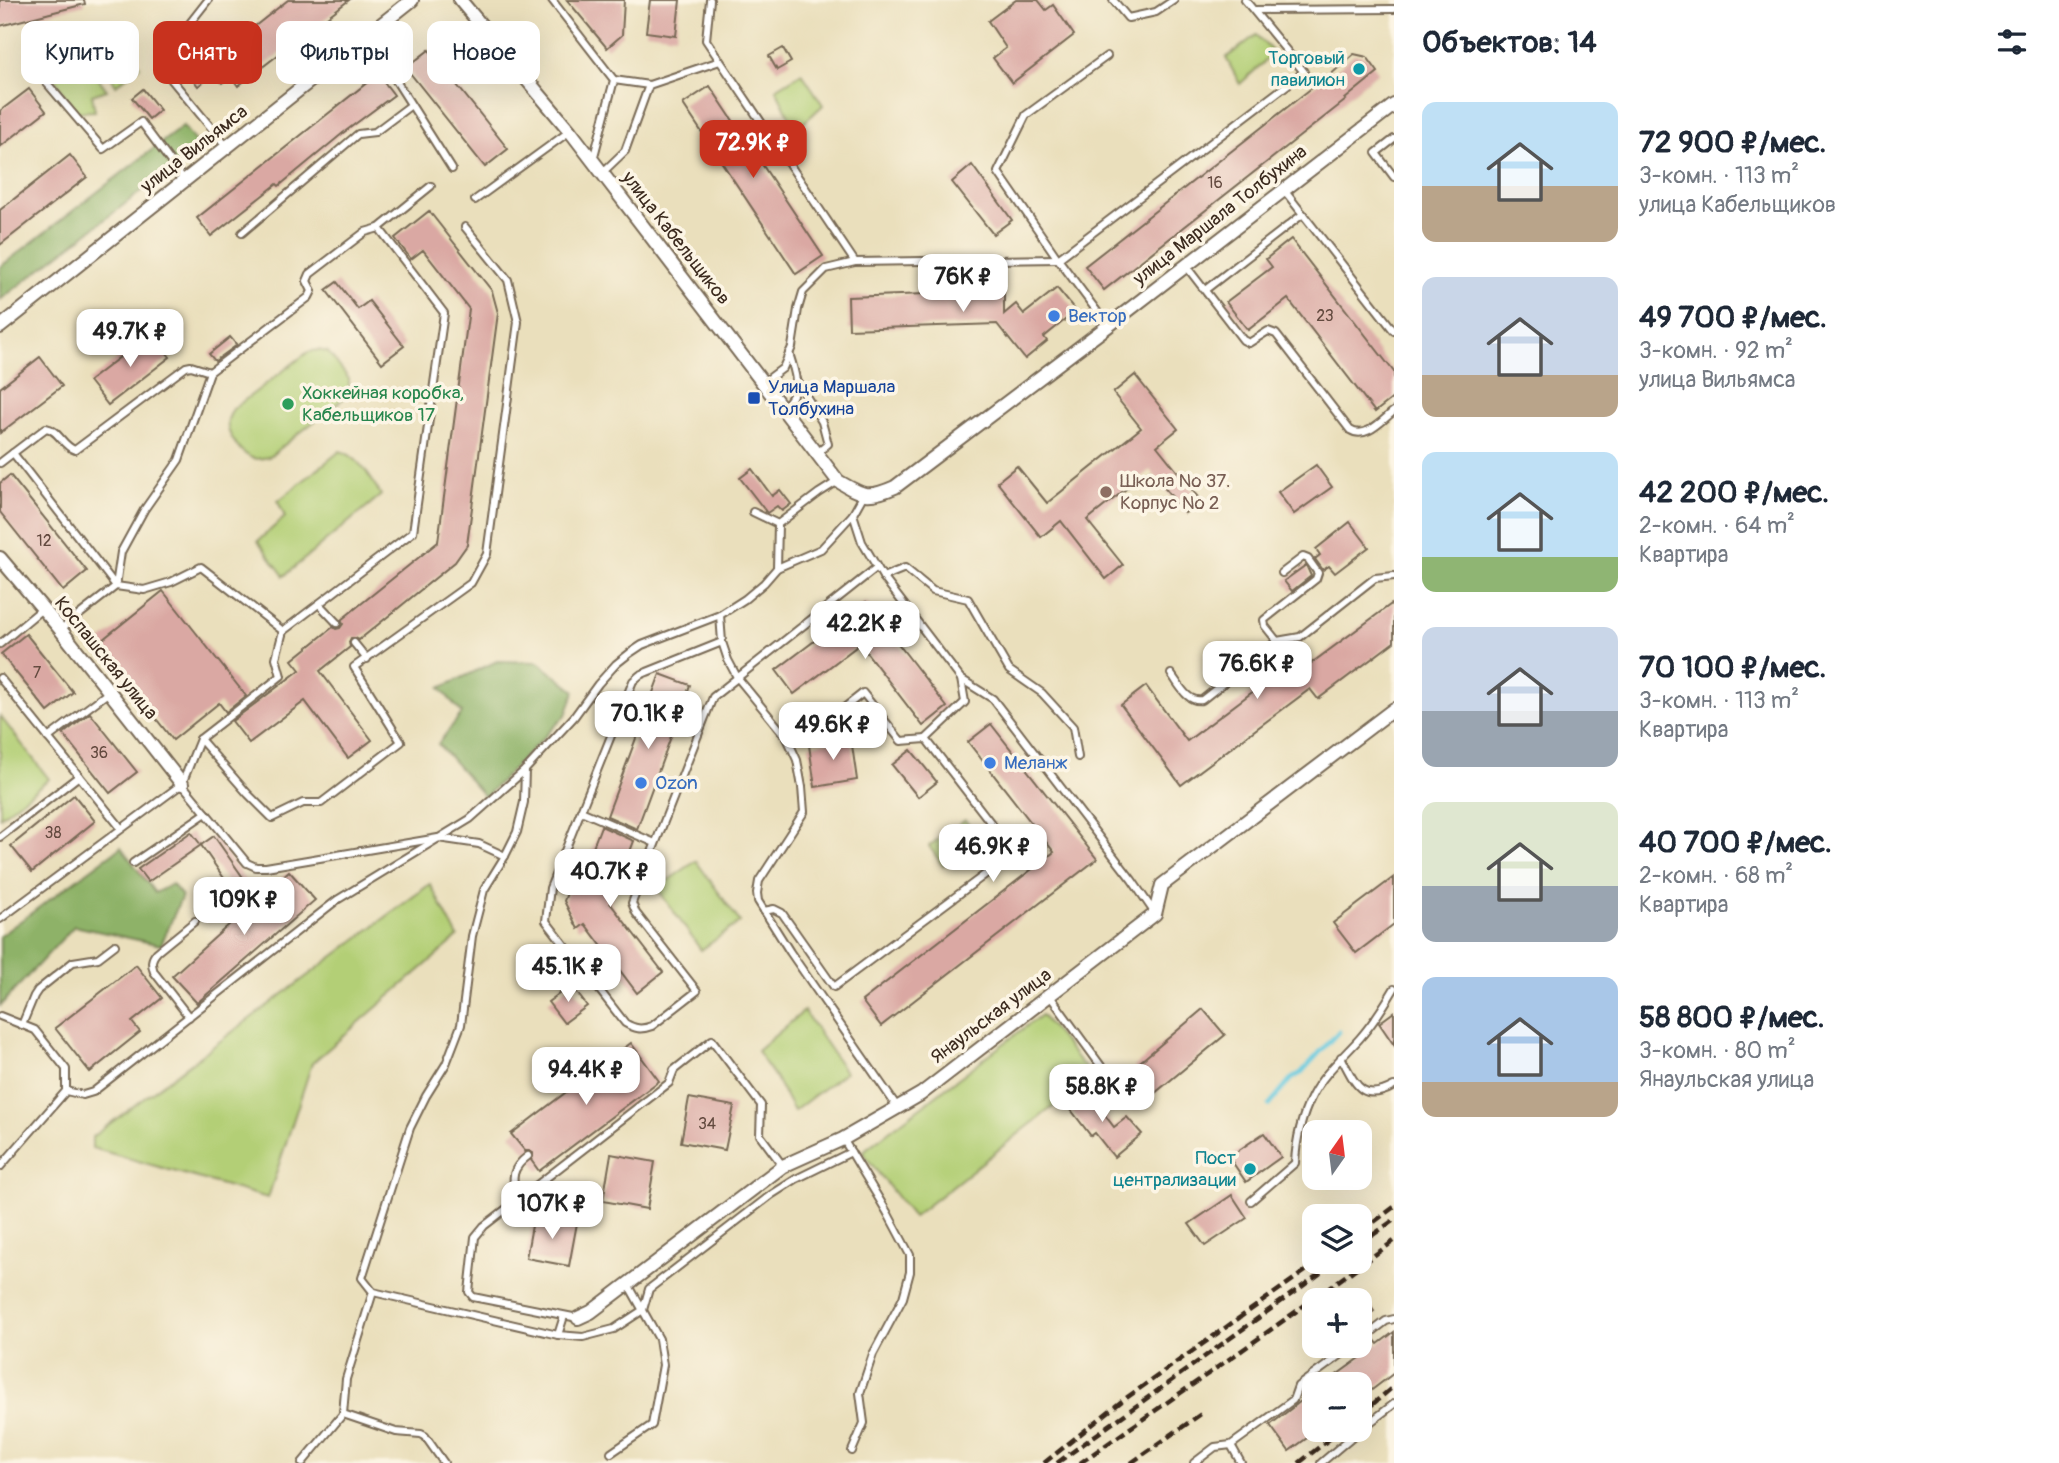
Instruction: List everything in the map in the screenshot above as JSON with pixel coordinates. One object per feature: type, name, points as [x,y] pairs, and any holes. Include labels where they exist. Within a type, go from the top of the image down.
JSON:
[{"type":"street","name":"улица Вильямса","points":[[385,21],[412,0]]},
{"type":"street","name":"улица Кабельщиков","points":[[460,0],[570,131],[838,481],[863,496]]},
{"type":"street","name":"улица Вильямса","points":[[0,327],[306,84]]},
{"type":"street","name":"улица Маршала Толбухина","points":[[863,496],[876,495],[895,487],[1394,104]]},
{"type":"street","name":"Коспашская улица","points":[[0,558],[60,629],[182,784]]},
{"type":"street","points":[[1155,914],[1162,885],[1394,709]]},
{"type":"street","name":"Янаульская улица","points":[[578,1318],[591,1312],[783,1166],[843,1139],[921,1094],[1155,914]]},
{"type":"lane","points":[[208,0],[169,51],[167,74],[227,147]]},
{"type":"lane","points":[[552,0],[614,80],[649,85],[720,61]]},
{"type":"lane","points":[[709,0],[706,40],[855,262]]},
{"type":"lane","points":[[1113,0],[1128,18],[1156,12],[1174,0]]},
{"type":"lane","points":[[763,383],[783,368],[803,292],[826,269],[855,262],[1058,259],[1304,72],[1245,0]]},
{"type":"lane","points":[[1254,10],[1394,9]]},
{"type":"lane","points":[[1107,56],[1026,115],[998,172],[1108,326]]},
{"type":"lane","points":[[593,161],[614,80]]},
{"type":"lane","points":[[48,84],[103,149],[141,121],[185,181]]},
{"type":"lane","points":[[398,84],[452,169]]},
{"type":"lane","points":[[602,173],[625,151],[649,85]]},
{"type":"lane","points":[[242,233],[358,134],[375,132],[411,105]]},
{"type":"lane","points":[[475,200],[570,131]]},
{"type":"lane","points":[[1394,139],[1376,153],[1394,177]]},
{"type":"lane","points":[[60,629],[116,586],[121,552],[144,510],[179,460],[210,372],[309,297],[312,291],[307,281],[310,274],[365,232],[379,228],[431,186]]},
{"type":"lane","points":[[1284,190],[1394,331]]},
{"type":"lane","points":[[1205,290],[1303,214]]},
{"type":"lane","points":[[0,919],[182,784],[200,739],[281,677],[276,658],[283,631],[413,532],[444,313],[379,228]]},
{"type":"lane","points":[[200,739],[272,818],[303,803],[321,803],[401,742],[354,667],[471,583],[487,554],[518,322],[508,280],[465,228]]},
{"type":"lane","points":[[1186,266],[1246,342],[1253,341],[1268,331],[1276,334],[1350,430],[1361,434],[1366,432],[1394,411]]},
{"type":"lane","points":[[789,353],[797,381],[822,422],[828,444],[817,453]]},
{"type":"lane","points":[[0,463],[47,428],[55,431],[66,446],[75,450],[186,367],[210,372]]},
{"type":"lane","points":[[783,408],[794,397],[797,381]]},
{"type":"lane","points":[[13,453],[116,586],[144,590],[171,582],[201,567],[283,631]]},
{"type":"lane","points":[[778,524],[838,481]]},
{"type":"lane","points":[[66,1091],[83,1095],[93,1092],[337,900],[470,819],[525,770],[574,717],[615,664],[642,645],[720,615],[745,599],[777,568],[821,549],[853,514],[863,496]]},
{"type":"lane","points":[[753,512],[778,524]]},
{"type":"lane","points":[[853,514],[862,542],[876,568],[961,679],[993,699],[1155,914]]},
{"type":"lane","points":[[777,568],[778,524]]},
{"type":"lane","points":[[1277,641],[1265,626],[1265,620],[1316,579],[1318,573],[1308,559],[1303,557],[1282,573]]},
{"type":"lane","points":[[722,642],[648,671],[634,681],[550,888],[546,921],[625,1023],[635,1028],[652,1026],[697,991],[633,907],[634,898],[713,697],[876,568]]},
{"type":"lane","points":[[883,577],[905,568],[933,591],[968,598],[1009,670],[1042,693],[1073,727],[1078,757]]},
{"type":"lane","points":[[1171,674],[1190,698],[1198,701],[1277,641],[1300,637],[1375,578],[1394,576]]},
{"type":"lane","points":[[319,604],[337,623]]},
{"type":"lane","points":[[0,644],[42,609]]},
{"type":"lane","points":[[720,615],[722,642],[727,660],[737,677],[787,738],[797,760],[802,787],[804,812],[759,881],[757,893],[764,911],[790,952],[898,1108]]},
{"type":"lane","points":[[354,643],[367,659]]},
{"type":"lane","points":[[0,678],[121,828]]},
{"type":"lane","points":[[839,712],[863,693],[901,741],[926,739],[965,702],[961,679]]},
{"type":"lane","points":[[48,738],[109,691]]},
{"type":"lane","points":[[764,911],[774,909],[782,913],[834,987],[1014,853],[926,739]]},
{"type":"lane","points":[[525,770],[524,802],[517,832],[484,890],[472,936],[461,1025],[446,1064],[410,1128],[362,1278],[373,1292],[558,1335],[583,1337],[614,1329],[643,1310],[649,1289],[771,1195],[796,1179],[851,1152]]},
{"type":"lane","points":[[0,837],[79,776]]},
{"type":"lane","points":[[182,784],[247,863],[256,867],[438,838],[479,844],[505,856]]},
{"type":"lane","points":[[581,811],[655,843]]},
{"type":"lane","points":[[134,863],[206,813]]},
{"type":"lane","points":[[189,1017],[153,972],[151,965],[152,957],[195,921]]},
{"type":"lane","points":[[22,1025],[38,990],[73,962],[98,958],[115,945]]},
{"type":"lane","points":[[1251,1201],[1295,1163],[1298,1138],[1311,1098],[1341,1057],[1367,1028],[1394,989]]},
{"type":"lane","points":[[1050,996],[1128,1103]]},
{"type":"lane","points":[[0,1016],[35,1030],[66,1069],[66,1091],[0,1167]]},
{"type":"lane","points":[[578,1318],[473,1297],[469,1292],[475,1237],[484,1226],[669,1083],[674,1070],[712,1040],[761,1105],[760,1135],[783,1166]]},
{"type":"lane","points":[[1341,1057],[1358,1088],[1371,1093],[1383,1092],[1394,1086]]},
{"type":"lane","points":[[843,1139],[910,1255],[910,1272],[903,1298],[873,1354],[860,1393],[864,1423],[852,1451]]},
{"type":"lane","points":[[516,1201],[513,1177],[518,1163],[528,1156]]},
{"type":"lane","points":[[611,1453],[652,1425],[663,1365],[659,1339],[628,1284]]},
{"type":"lane","points":[[302,1463],[343,1414],[346,1379],[373,1292]]},
{"type":"lane","points":[[558,1335],[564,1316]]},
{"type":"lane","points":[[1372,1331],[1386,1321],[1394,1319]]},
{"type":"lane","points":[[1194,1463],[1215,1447],[1231,1446],[1293,1399],[1298,1386],[1336,1358]]},
{"type":"lane","points":[[1372,1421],[1394,1404]]},
{"type":"lane","points":[[343,1414],[396,1432],[425,1436],[444,1463]]},
{"type":"lane","points":[[1321,1463],[1346,1442]]},
{"type":"lane","points":[[1231,1446],[1241,1463]]},
{"type":"green space","points":[[1256,35],[1274,53],[1240,84],[1226,58]]},
{"type":"green space","points":[[802,73],[823,105],[796,130],[776,89]]},
{"type":"green space","points":[[58,84],[103,84],[107,90],[92,95],[95,111],[75,112]]},
{"type":"green space","points":[[183,126],[199,147],[0,300],[0,267]]},
{"type":"green space","name":"Хоккейная коробка, Кабельщиков 17","points":[[308,352],[328,352],[349,379],[349,389],[344,398],[269,457],[256,459],[247,455],[234,442],[229,431],[228,420],[232,410]]},
{"type":"green space","points":[[340,451],[359,463],[381,495],[284,576],[258,541],[285,517],[278,501]]},
{"type":"green space","points":[[497,661],[538,662],[575,691],[566,715],[485,797],[438,744],[462,713],[440,688]]},
{"type":"green space","points":[[0,716],[49,779],[0,817]]},
{"type":"green space","points":[[965,820],[982,841],[943,866],[929,846]]},
{"type":"green space","points":[[121,847],[155,893],[172,884],[182,896],[161,945],[74,926],[0,1006],[0,936]]},
{"type":"green space","points":[[696,861],[740,922],[701,950],[657,888]]},
{"type":"green space","points":[[430,884],[458,937],[312,1063],[268,1198],[92,1148],[92,1137]]},
{"type":"green space","points":[[804,1011],[845,1072],[794,1111],[757,1051]]},
{"type":"green space","points":[[1041,1015],[1092,1076],[913,1217],[862,1152]]},
{"type":"building","points":[[0,0],[84,0],[85,4],[0,26]]},
{"type":"building","points":[[288,0],[349,0],[322,21],[276,21],[276,57],[262,67],[261,21]]},
{"type":"building","points":[[567,0],[624,0],[622,35],[607,48]]},
{"type":"building","points":[[650,0],[680,0],[676,36],[646,32]]},
{"type":"building","points":[[1016,0],[1038,0],[1046,10],[1053,5],[1074,35],[1012,83],[993,58],[1006,48],[988,21]]},
{"type":"building","points":[[783,48],[791,62],[777,70],[769,56]]},
{"type":"building","points":[[427,52],[427,84],[456,84],[508,149],[485,167],[413,77],[413,63]]},
{"type":"building","points":[[1354,54],[1367,57],[1378,72],[1104,290],[1085,266]]},
{"type":"building","points":[[365,84],[386,84],[394,95],[211,236],[197,218]]},
{"type":"building","points":[[710,86],[823,256],[796,274],[683,104]]},
{"type":"building","points":[[29,89],[46,111],[0,147],[0,111]]},
{"type":"building","points":[[143,89],[160,110],[149,119],[132,98]]},
{"type":"building","points":[[70,155],[87,177],[0,245],[0,210]]},
{"type":"building","points":[[972,165],[1012,220],[993,234],[952,182]]},
{"type":"building","points":[[429,211],[492,291],[498,313],[467,545],[455,562],[359,640],[351,638],[350,647],[320,671],[372,740],[348,758],[305,701],[249,743],[232,721],[300,670],[292,660],[333,627],[340,628],[343,624],[341,620],[438,542],[469,309],[423,250],[411,259],[395,238]]},
{"type":"building","points":[[1291,239],[1394,372],[1394,397],[1375,412],[1288,299],[1248,330],[1226,302],[1272,267],[1266,259]]},
{"type":"building","points":[[337,282],[358,309],[369,301],[404,346],[382,363],[326,290]]},
{"type":"building","points":[[1057,288],[1076,311],[1044,337],[1047,341],[1025,359],[997,324],[849,329],[848,297],[1004,291],[1004,314],[1016,304],[1024,314]]},
{"type":"building","points":[[151,333],[170,357],[108,405],[89,381]]},
{"type":"building","points":[[230,337],[237,345],[215,361],[209,354]]},
{"type":"building","points":[[40,357],[62,386],[0,433],[0,388]]},
{"type":"building","points":[[1135,375],[1178,429],[1157,446],[1201,501],[1185,513],[1150,470],[1087,520],[1123,565],[1106,579],[1061,521],[1041,537],[997,482],[1017,466],[1047,503],[1141,428],[1113,393]]},
{"type":"building","points":[[1316,465],[1332,487],[1294,514],[1278,492]]},
{"type":"building","points":[[752,469],[772,496],[780,490],[791,504],[782,511],[777,506],[767,513],[740,478]]},
{"type":"building","points":[[10,475],[87,571],[63,591],[0,512],[0,483]]},
{"type":"building","points":[[1350,522],[1369,547],[1335,573],[1329,566],[1323,570],[1315,559],[1320,555],[1316,549]]},
{"type":"building","points":[[1306,565],[1311,576],[1292,591],[1284,581]]},
{"type":"building","points":[[163,591],[246,696],[226,712],[219,703],[173,740],[97,644]]},
{"type":"building","points":[[866,602],[947,707],[923,726],[860,644],[794,694],[776,670]]},
{"type":"building","points":[[1394,602],[1394,642],[1318,699],[1310,689],[1181,785],[1121,705],[1146,686],[1187,741],[1291,663],[1298,673]]},
{"type":"building","points":[[26,634],[73,692],[48,712],[1,654]]},
{"type":"building","points":[[660,674],[690,685],[637,829],[607,816]]},
{"type":"building","points":[[90,713],[137,772],[110,793],[63,734]]},
{"type":"building","points":[[991,724],[1097,859],[881,1026],[862,1001],[1054,852],[968,742]]},
{"type":"building","points":[[851,738],[857,780],[815,787],[809,745]]},
{"type":"building","points":[[911,750],[937,782],[918,797],[892,765]]},
{"type":"building","points":[[74,795],[95,821],[32,872],[11,846]]},
{"type":"building","points":[[601,826],[634,841],[610,903],[663,972],[637,993],[585,924],[578,929],[564,901],[570,885],[578,886]]},
{"type":"building","points":[[191,832],[201,845],[148,882],[138,869]]},
{"type":"building","points":[[214,836],[249,886],[203,918],[195,907],[228,884],[201,845]]},
{"type":"building","points":[[289,871],[315,900],[197,1003],[172,976]]},
{"type":"building","points":[[1394,877],[1394,924],[1356,953],[1333,923]]},
{"type":"building","points":[[136,965],[162,998],[132,1022],[140,1032],[90,1072],[55,1028]]},
{"type":"building","points":[[571,985],[587,1006],[564,1023],[548,1002]]},
{"type":"building","points":[[1203,1009],[1225,1035],[1155,1093],[1134,1067]]},
{"type":"building","points":[[1394,1012],[1394,1045],[1379,1023]]},
{"type":"building","points":[[631,1043],[659,1081],[539,1171],[531,1160],[533,1153],[525,1151],[511,1134]]},
{"type":"building","points":[[1084,1088],[1114,1127],[1127,1117],[1142,1134],[1114,1157],[1095,1133],[1091,1136],[1065,1102]]},
{"type":"building","points":[[689,1098],[734,1106],[725,1150],[681,1142]]},
{"type":"building","name":"Пост централизации","points":[[1264,1133],[1281,1157],[1246,1182],[1229,1157]]},
{"type":"building","points":[[611,1154],[655,1162],[647,1209],[603,1201]]},
{"type":"building","points":[[1232,1195],[1247,1218],[1205,1246],[1189,1224]]},
{"type":"building","points":[[534,1215],[577,1223],[569,1266],[526,1258]]},
{"type":"building","points":[[1394,1332],[1394,1373],[1372,1390],[1372,1372],[1341,1372],[1360,1358],[1372,1358],[1372,1339],[1378,1344]]},
{"type":"building","points":[[1302,1400],[1302,1442],[1289,1451],[1270,1425]]},
{"type":"waterway","points":[[1269,1105],[1339,1031]]},
{"type":"railway","points":[[1374,1222],[1394,1207]]},
{"type":"railway","points":[[1372,1236],[1394,1220]]},
{"type":"railway","points":[[1080,1463],[1394,1241]]},
{"type":"railway","points":[[1044,1463],[1122,1401],[1302,1273]]},
{"type":"railway","points":[[1057,1463],[1319,1274]]},
{"type":"railway","points":[[1372,1405],[1394,1386]]},
{"type":"railway","points":[[1131,1463],[1201,1414]]},
{"type":"railway","points":[[1299,1463],[1326,1442]]},
{"type":"place","name":"Торговый павилион","points":[[1359,69]]},
{"type":"place","name":"Вектор","points":[[1054,316]]},
{"type":"place","name":"Улица Маршала Толбухина","points":[[754,398]]},
{"type":"place","name":"Хоккейная коробка, Кабельщиков 17","points":[[288,404]]},
{"type":"place","name":"Школа № 37. Корпус № 2","points":[[1106,492]]},
{"type":"place","name":"Меланж","points":[[990,763]]},
{"type":"place","name":"Ozon","points":[[641,783]]},
{"type":"place","name":"Пост централизации","points":[[1250,1169]]}]
